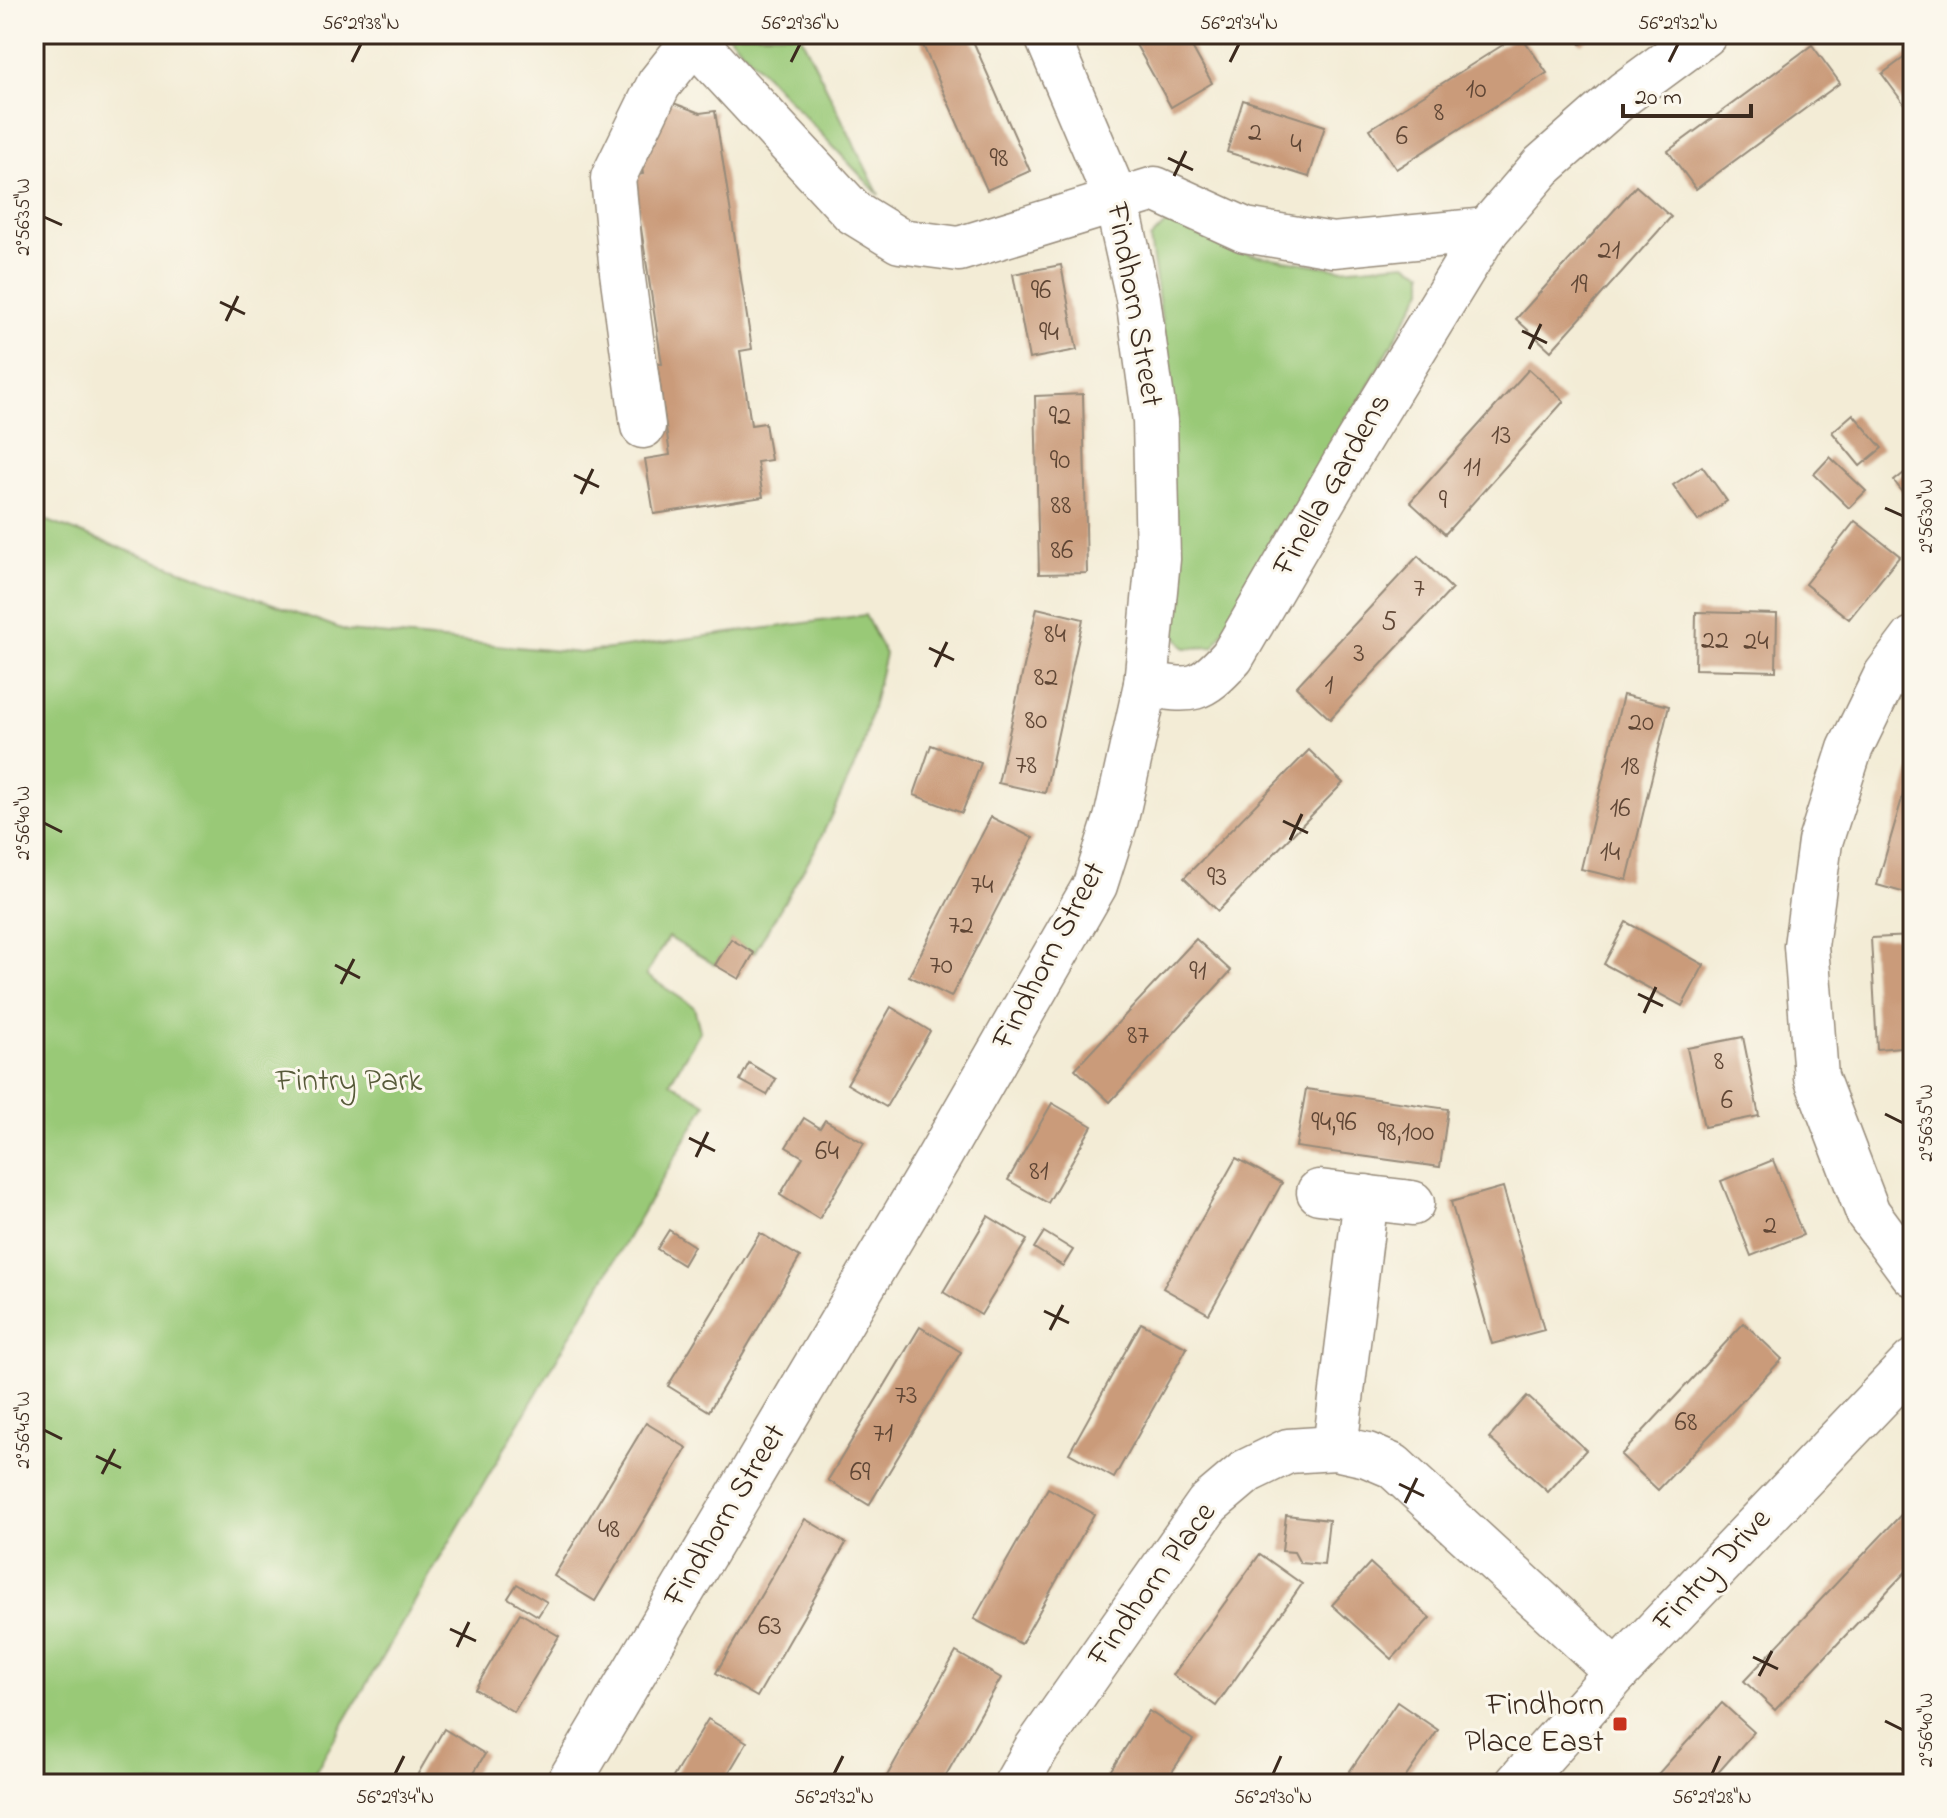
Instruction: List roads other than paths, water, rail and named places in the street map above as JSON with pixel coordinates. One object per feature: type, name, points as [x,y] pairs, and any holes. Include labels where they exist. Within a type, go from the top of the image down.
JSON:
[{"type":"street","name":"Findhorn Street","points":[[568,1784],[938,1159],[1095,885],[1116,819],[1146,684],[1158,559],[1155,421],[1138,298],[1116,199],[1046,34]]},
{"type":"street","name":"Finella Gardens","points":[[1146,684],[1183,690],[1210,681],[1232,657],[1346,461],[1487,230],[1542,166],[1625,93],[1705,34]]},
{"type":"street","points":[[643,426],[613,178],[659,84],[691,37],[853,212],[900,241],[959,249],[1155,189],[1245,230],[1333,245],[1487,230]]},
{"type":"street","points":[[1913,639],[1886,675],[1850,749],[1820,842],[1806,946],[1816,1077],[1868,1213],[1913,1274]]},
{"type":"street","points":[[1319,1192],[1412,1203]]},
{"type":"street","points":[[1335,1448],[1366,1197]]},
{"type":"street","name":"Fintry Drive","points":[[1517,1784],[1617,1672],[1913,1362]]},
{"type":"street","name":"Findhorn Place","points":[[1016,1784],[1036,1749],[1208,1504],[1247,1471],[1288,1451],[1335,1448],[1367,1455],[1393,1466],[1617,1672]]},
{"type":"place","name":"Findhorn Place East","points":[[1620,1724]]},
{"type":"park label","name":"Fintry Park","points":[[349,1082]]}]
